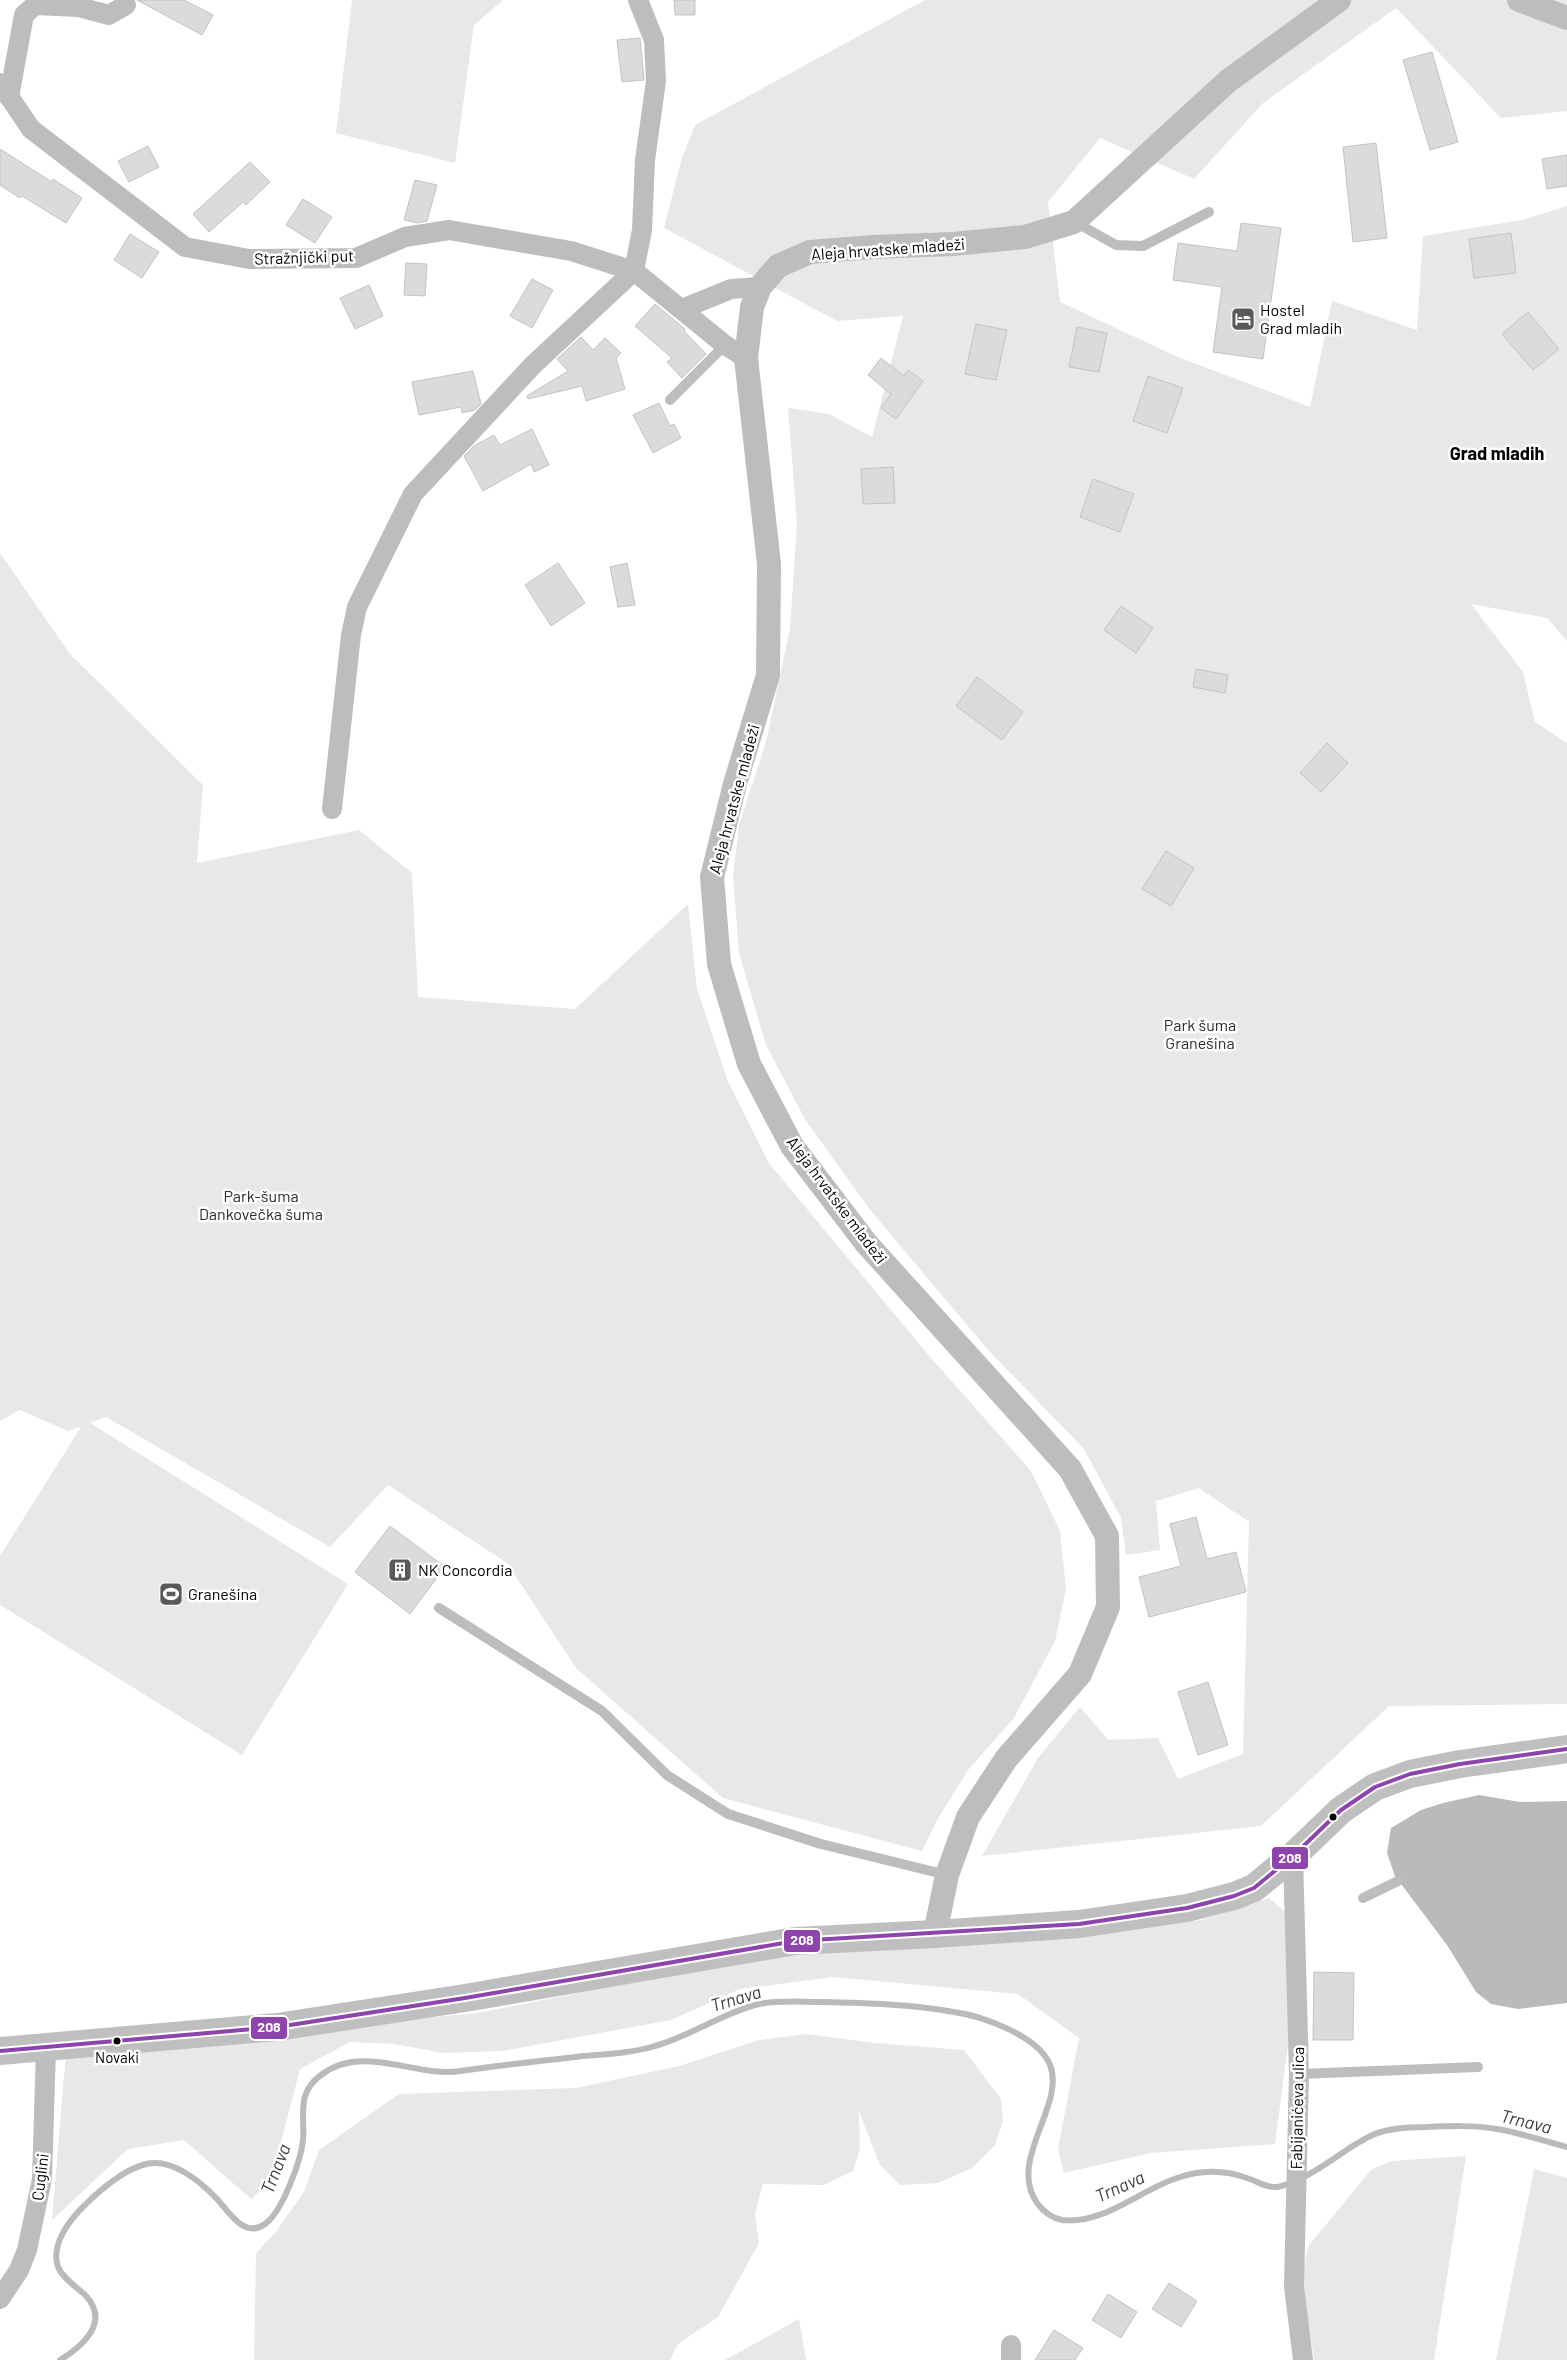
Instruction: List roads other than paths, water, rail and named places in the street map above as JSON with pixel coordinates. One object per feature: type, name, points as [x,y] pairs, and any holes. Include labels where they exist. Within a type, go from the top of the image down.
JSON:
[{"type":"main road","points":[[0,2051],[278,2026],[465,1998],[795,1941],[1079,1924],[1187,1908],[1234,1896],[1254,1888],[1293,1856],[1341,1810],[1375,1787],[1410,1774],[1460,1764],[1567,1750]]},
{"type":"street","points":[[332,809],[350,634],[357,607],[413,494],[533,365],[634,271],[642,230],[645,160],[656,81],[654,40],[638,0]]},
{"type":"street","name":"Aleja hrvatske mladeži","points":[[935,1934],[947,1875],[968,1817],[1000,1767],[1080,1674],[1108,1607],[1106,1536],[1070,1469],[866,1243],[792,1146],[749,1064],[719,964],[712,877],[735,784],[768,675],[770,564],[746,358],[752,307],[760,287],[778,266],[810,252],[872,246],[953,244],[1025,237],[1074,222],[1228,81],[1339,0]]},
{"type":"street","points":[[1519,0],[1567,18]]},
{"type":"street","points":[[5,90],[24,15],[35,5],[79,7],[109,15],[126,5]]},
{"type":"street","name":"Stražnjički put","points":[[5,90],[31,130],[185,247],[249,259],[356,258],[405,237],[449,230],[571,251],[634,271],[725,345],[746,358]]},
{"type":"street","points":[[682,309],[731,289],[760,287]]},
{"type":"street","name":"Fabijanićeva ulica","points":[[1293,1856],[1299,2074],[1294,2286],[1303,2360]]},
{"type":"street","name":"Cuglini","points":[[0,2299],[19,2270],[27,2250],[42,2179],[46,2048]]},
{"type":"lane","points":[[1074,222],[1116,245],[1143,246],[1209,212]]},
{"type":"lane","points":[[670,400],[725,345]]},
{"type":"lane","points":[[439,1608],[602,1711],[667,1775],[728,1814],[820,1844],[947,1875]]},
{"type":"lane","points":[[1363,1898],[1398,1881]]},
{"type":"lane","points":[[1299,2074],[1478,2067]]},
{"type":"waterway","name":"Trnava","points":[[60,2360],[85,2340],[91,2332],[95,2315],[93,2306],[86,2296],[67,2279],[58,2267],[56,2258],[59,2241],[68,2224],[80,2210],[106,2186],[130,2170],[146,2164],[156,2163],[166,2164],[185,2172],[217,2199],[238,2222],[250,2228],[257,2228],[265,2224],[278,2209],[295,2173],[303,2140],[303,2105],[308,2089],[321,2075],[337,2066],[354,2062],[372,2062],[444,2072],[628,2052],[668,2042],[732,2013],[759,2004],[790,2002],[871,2003],[938,2009],[966,2014],[994,2023],[1034,2045],[1044,2055],[1050,2065],[1053,2081],[1045,2115],[1032,2151],[1029,2169],[1030,2186],[1037,2203],[1042,2209],[1051,2216],[1062,2220],[1077,2220],[1107,2212],[1163,2183],[1186,2175],[1221,2172],[1239,2175],[1269,2186],[1281,2186],[1306,2176],[1355,2144],[1375,2134],[1393,2129],[1471,2126],[1515,2133],[1567,2147]]},
{"type":"place","name":"Hostel Grad mladih","points":[[1243,319]]},
{"type":"place","name":"NK Concordia","points":[[400,1570]]},
{"type":"place","name":"Granešina","points":[[171,1594]]},
{"type":"place","name":"Novaki","points":[[117,2041]]},
{"type":"district","name":"Grad mladih","points":[[1497,454]]},
{"type":"park label","name":"Park šuma Granešina","points":[[1200,1034]]},
{"type":"park label","name":"Park-šuma Dankovečka šuma","points":[[261,1205]]}]
